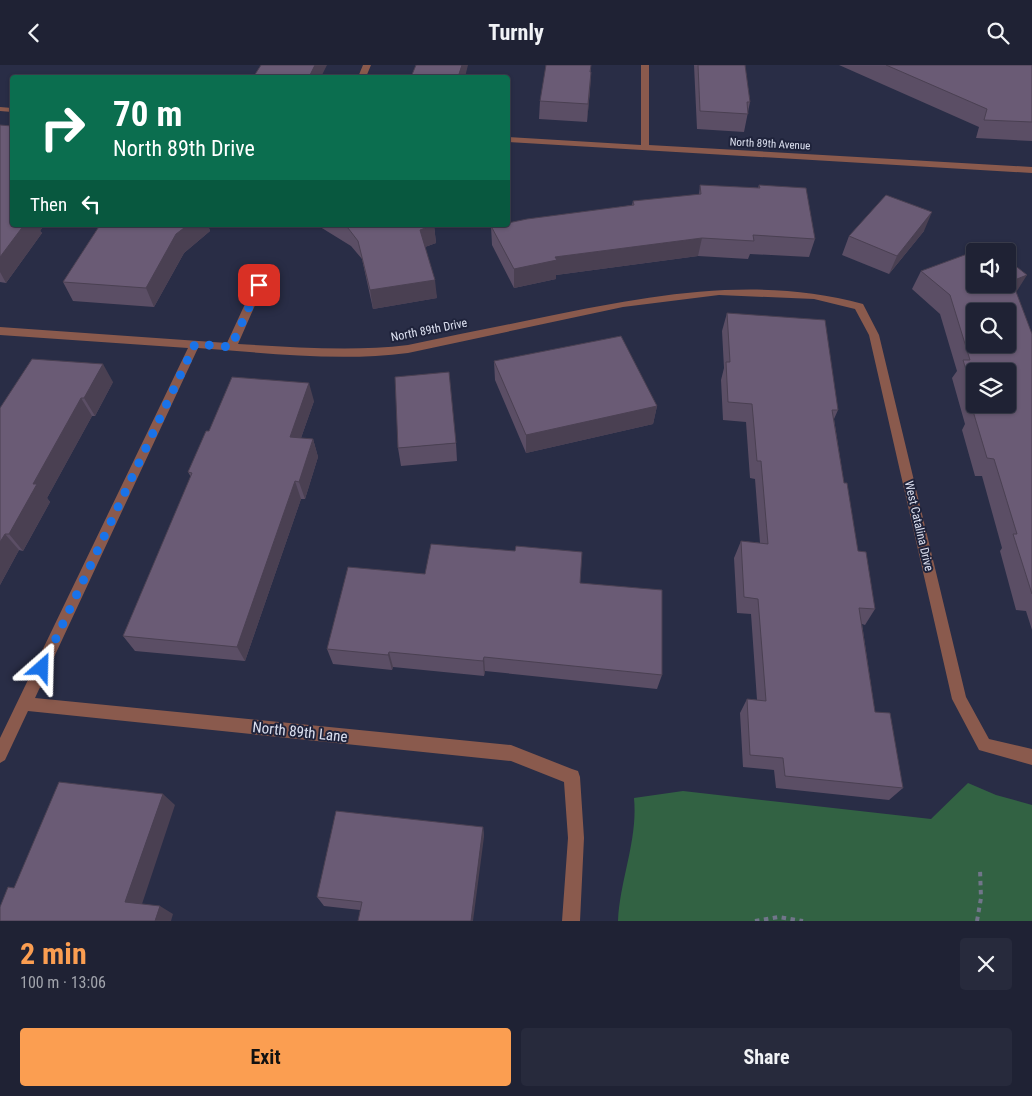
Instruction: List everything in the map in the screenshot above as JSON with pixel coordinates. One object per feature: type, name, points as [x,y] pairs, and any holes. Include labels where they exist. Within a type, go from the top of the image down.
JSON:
[{"type":"street","points":[[645,65],[645,148]]},
{"type":"street","name":"North 89th Avenue","points":[[510,140],[1032,170]]},
{"type":"street","points":[[231,347],[266,269]]},
{"type":"street","name":"North 89th Drive","points":[[0,331],[336,354],[376,353],[408,349],[623,304],[719,292],[814,296],[859,306]]},
{"type":"street","name":"West Catalina Drive","points":[[859,306],[874,335],[959,699],[984,745],[1032,757]]},
{"type":"street","points":[[0,755],[195,344]]},
{"type":"street","name":"North 89th Lane","points":[[24,704],[511,753],[572,777],[576,839],[571,921]]},
{"type":"path","points":[[977,921],[981,898],[980,869]]},
{"type":"path","points":[[755,921],[771,916],[789,916],[803,921]]},
{"type":"green space","points":[[968,783],[996,795],[1032,805],[1032,921],[618,921],[619,905],[635,814],[634,798],[683,791],[931,819]]},
{"type":"building","points":[[261,65],[315,65],[310,75],[255,75]]},
{"type":"building","points":[[416,65],[462,65],[459,75],[412,75]]},
{"type":"building","points":[[546,65],[591,65],[588,104],[540,101]]},
{"type":"building","points":[[698,65],[745,65],[750,102],[747,102],[748,114],[700,111]]},
{"type":"building","points":[[886,65],[1032,65],[1032,122],[984,120],[987,109]]},
{"type":"building","points":[[0,125],[10,126],[10,227],[22,227],[0,257]]},
{"type":"building","points":[[700,185],[760,188],[759,185],[806,188],[815,239],[753,235],[754,241],[702,238],[555,257],[557,260],[514,269],[492,227],[510,227],[510,223],[527,219],[634,205],[633,201],[701,194]]},
{"type":"building","points":[[886,195],[932,212],[897,256],[849,236]]},
{"type":"building","points":[[99,227],[185,227],[176,234],[146,288],[63,282]]},
{"type":"building","points":[[347,227],[428,227],[420,230],[435,280],[370,290],[358,241]]},
{"type":"building","points":[[966,254],[966,293],[1016,292],[1032,334],[1032,594],[1013,534],[1017,534],[994,459],[987,458],[974,413],[1016,413],[1016,363],[966,363],[966,370],[963,360],[970,360],[968,353],[1016,353],[1016,303],[966,303],[966,347],[950,295],[921,271]]},
{"type":"building","points":[[1016,266],[1027,275],[1016,279]]},
{"type":"building","points":[[727,313],[825,320],[838,410],[832,410],[844,483],[847,483],[858,551],[866,552],[875,609],[859,608],[875,712],[890,713],[903,788],[785,776],[783,758],[750,755],[747,699],[766,701],[758,599],[744,597],[741,541],[768,544],[761,461],[757,461],[752,404],[728,402],[726,362],[730,362]]},
{"type":"building","points":[[621,336],[657,406],[526,435],[494,361]]},
{"type":"building","points":[[32,359],[103,364],[84,398],[81,398],[33,484],[37,484],[9,534],[5,534],[0,542],[0,408]]},
{"type":"building","points":[[449,372],[456,443],[398,448],[395,377]]},
{"type":"building","points":[[232,377],[309,383],[290,437],[313,439],[299,482],[295,481],[237,647],[123,636],[192,473],[188,472],[206,431],[209,431]]},
{"type":"building","points":[[431,544],[515,551],[516,546],[582,552],[580,583],[662,590],[662,675],[484,657],[483,661],[389,652],[388,655],[327,649],[348,567],[425,574]]},
{"type":"building","points":[[59,782],[163,794],[125,902],[160,906],[155,921],[0,921],[0,907],[8,887],[14,888]]},
{"type":"building","points":[[336,811],[483,827],[471,921],[358,921],[362,902],[317,897]]},
{"type":"route","points":[[42,668],[195,344],[231,347],[259,285]]}]
